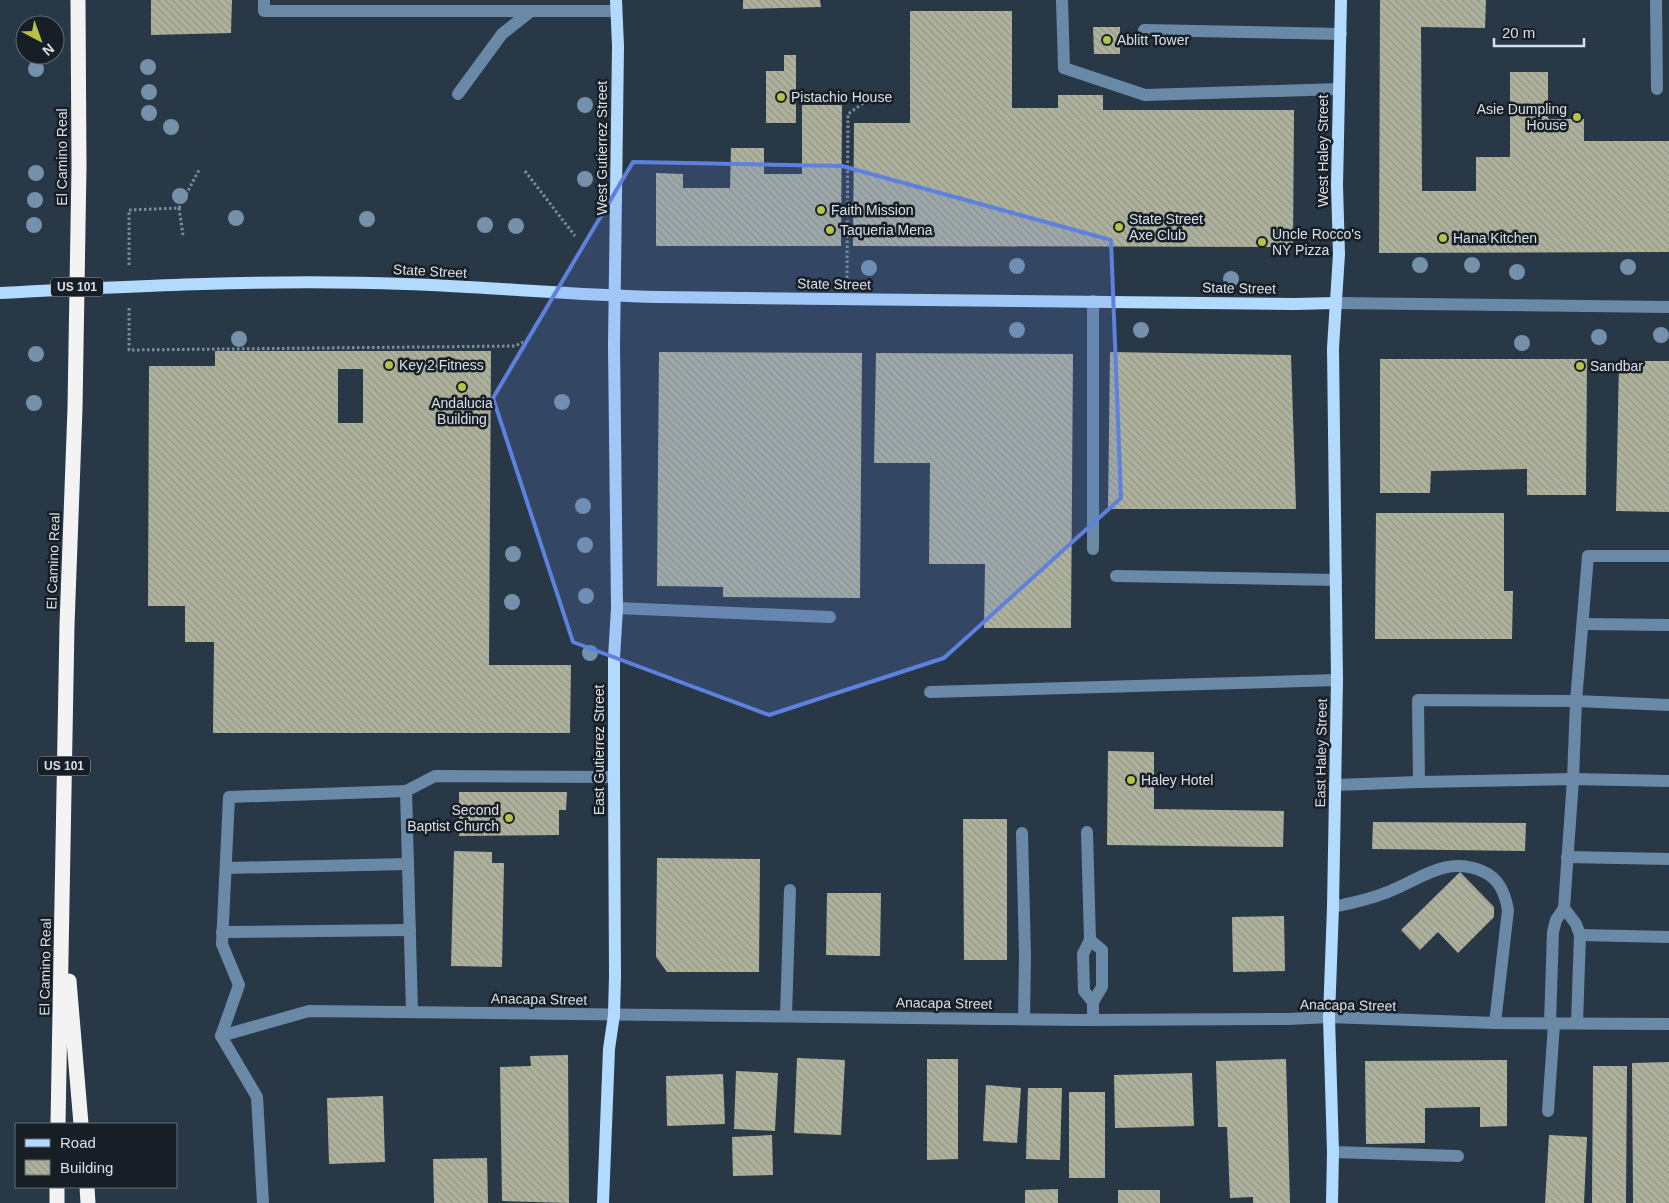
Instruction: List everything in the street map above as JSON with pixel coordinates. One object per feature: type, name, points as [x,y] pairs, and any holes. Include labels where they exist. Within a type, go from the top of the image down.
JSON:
[{"type":"highway","name":"El Camino Real","points":[[58,1123],[66,625],[75,408],[79,167],[78,0]]},
{"type":"highway","points":[[62,899],[81,1123]]},
{"type":"highway","points":[[57,1188],[57,1203]]},
{"type":"highway","points":[[87,1188],[88,1203]]},
{"type":"main road","name":"West Haley Street","points":[[1335,303],[1339,254],[1336,185],[1342,0]]},
{"type":"main road","name":"West Gutierrez Street","points":[[616,5],[618,56],[616,296]]},
{"type":"main road","name":"State Street","points":[[0,293],[168,284],[268,282],[405,284],[616,296],[1335,303]]},
{"type":"main road","name":"East Gutierrez Street","points":[[603,1203],[609,1049],[614,1015],[614,658],[617,608],[614,344],[616,296]]},
{"type":"main road","name":"East Haley Street","points":[[1332,1203],[1333,1152],[1329,1017],[1337,680],[1333,348],[1335,303]]},
{"type":"street","points":[[1062,0],[1064,68],[1146,95],[1339,89]]},
{"type":"street","points":[[1656,0],[1657,89]]},
{"type":"street","points":[[264,5],[531,11],[616,5]]},
{"type":"street","points":[[458,94],[502,34],[531,11]]},
{"type":"street","points":[[1144,30],[1341,34]]},
{"type":"street","points":[[1093,301],[1093,549]]},
{"type":"street","name":"State Street","points":[[1335,303],[1669,307]]},
{"type":"street","points":[[1548,1111],[1552,1024],[1553,932],[1556,920],[1564,908],[1573,779],[1576,701],[1588,556],[1669,556]]},
{"type":"street","points":[[1116,576],[1336,580]]},
{"type":"street","points":[[617,608],[830,617]]},
{"type":"street","points":[[1583,624],[1669,625]]},
{"type":"street","points":[[930,692],[1337,680]]},
{"type":"street","points":[[1419,782],[1418,700],[1576,701],[1669,705]]},
{"type":"street","points":[[263,1203],[257,1098],[221,1036],[239,985],[222,944],[229,797],[406,791],[435,776],[614,777]]},
{"type":"street","points":[[1335,785],[1573,779],[1669,781]]},
{"type":"street","points":[[406,791],[412,1012]]},
{"type":"street","points":[[1087,832],[1090,940],[1084,954],[1084,991],[1093,1002]]},
{"type":"street","points":[[1022,833],[1025,955],[1024,1019]]},
{"type":"street","points":[[1567,857],[1669,858]]},
{"type":"street","points":[[226,868],[408,864]]},
{"type":"street","points":[[1333,907],[1381,895],[1419,876],[1450,866],[1470,866],[1486,872],[1497,881],[1506,898],[1508,910],[1495,1024]]},
{"type":"street","points":[[786,1016],[790,890]]},
{"type":"street","points":[[1564,908],[1576,924],[1580,935],[1577,1024]]},
{"type":"street","points":[[222,932],[410,930]]},
{"type":"street","points":[[1580,935],[1669,937]]},
{"type":"street","points":[[1090,940],[1102,950],[1103,958],[1102,987],[1093,1002],[1093,1020]]},
{"type":"street","name":"Anacapa Street","points":[[221,1036],[308,1011],[1093,1020],[1329,1017],[1495,1024],[1669,1024]]},
{"type":"street","points":[[1333,1152],[1458,1156]]},
{"type":"path","points":[[847,299],[848,114],[869,98]]},
{"type":"path","points":[[183,235],[179,208],[199,170]]},
{"type":"path","points":[[525,171],[575,236]]},
{"type":"path","points":[[129,210],[179,208]]},
{"type":"path","points":[[129,350],[515,346],[522,342]]},
{"type":"highlighted area","points":[[633,162],[842,166],[1111,240],[1121,498],[944,658],[769,715],[573,642],[493,398]]},
{"type":"building","points":[[151,0],[232,0],[231,33],[151,35]]},
{"type":"building","points":[[743,0],[820,0],[821,7],[743,9]]},
{"type":"building","points":[[1380,0],[1486,0],[1485,28],[1421,27],[1422,191],[1476,191],[1476,157],[1510,157],[1510,72],[1548,72],[1548,119],[1584,119],[1584,141],[1669,141],[1669,252],[1379,253]]},
{"type":"building","points":[[910,11],[1012,11],[1012,108],[1058,108],[1058,95],[1103,95],[1103,110],[1294,110],[1293,247],[853,246],[854,123],[910,123]]},
{"type":"building","name":"Ablitt Tower","points":[[1093,27],[1120,27],[1120,54],[1094,54]]},
{"type":"building","name":"Pistachio House","points":[[784,55],[796,55],[796,123],[766,123],[766,71],[784,71]]},
{"type":"building","points":[[802,105],[842,105],[841,246],[656,246],[656,173],[683,174],[683,188],[730,188],[731,148],[764,148],[764,174],[802,174]]},
{"type":"building","points":[[215,351],[491,351],[489,665],[571,665],[570,733],[213,733],[214,642],[185,642],[185,606],[148,606],[149,366],[215,366]],"holes":[[[338,369],[363,369],[363,423],[338,423]]]},
{"type":"building","points":[[659,352],[862,353],[860,598],[723,597],[723,587],[657,586]]},
{"type":"building","points":[[1110,352],[1291,355],[1296,509],[1108,509]]},
{"type":"building","points":[[876,353],[1073,354],[1071,628],[984,628],[985,564],[929,564],[930,463],[874,463]]},
{"type":"building","points":[[1380,359],[1587,359],[1586,495],[1527,495],[1527,469],[1431,471],[1430,493],[1380,493]]},
{"type":"building","points":[[1619,361],[1669,361],[1669,512],[1616,511]]},
{"type":"building","points":[[1376,513],[1504,513],[1504,591],[1513,591],[1512,639],[1375,639]]},
{"type":"building","name":"Haley Hotel","points":[[1108,751],[1154,752],[1154,809],[1284,811],[1283,847],[1107,845]]},
{"type":"building","points":[[459,792],[567,792],[566,810],[559,810],[559,835],[459,836]]},
{"type":"building","points":[[963,819],[1007,819],[1007,960],[964,960]]},
{"type":"building","points":[[1373,822],[1526,823],[1525,851],[1372,849]]},
{"type":"building","points":[[454,851],[492,852],[492,863],[504,863],[502,967],[451,966]]},
{"type":"building","points":[[657,858],[760,859],[759,972],[667,972],[656,957]]},
{"type":"building","points":[[1460,872],[1494,907],[1494,917],[1458,953],[1438,932],[1420,950],[1401,930]]},
{"type":"building","points":[[827,893],[881,893],[880,956],[826,955]]},
{"type":"building","points":[[1284,916],[1285,971],[1233,972],[1232,917]]},
{"type":"building","points":[[568,1055],[569,1203],[502,1201],[500,1067],[531,1066],[530,1056]]},
{"type":"building","points":[[797,1058],[845,1060],[841,1135],[794,1133]]},
{"type":"building","points":[[927,1059],[958,1059],[958,1159],[927,1160]]},
{"type":"building","points":[[1286,1059],[1290,1203],[1253,1203],[1253,1197],[1230,1198],[1227,1127],[1218,1127],[1216,1061]]},
{"type":"building","points":[[1507,1060],[1507,1126],[1480,1127],[1480,1107],[1425,1108],[1425,1143],[1366,1144],[1365,1061]]},
{"type":"building","points":[[1669,1062],[1669,1203],[1633,1203],[1632,1063]]},
{"type":"building","points":[[1593,1066],[1627,1066],[1626,1203],[1592,1203]]},
{"type":"building","points":[[736,1071],[778,1073],[775,1131],[734,1129]]},
{"type":"building","points":[[1192,1073],[1194,1126],[1115,1128],[1114,1075]]},
{"type":"building","points":[[723,1074],[725,1124],[667,1126],[666,1076]]},
{"type":"building","points":[[986,1085],[1021,1088],[1017,1143],[983,1141]]},
{"type":"building","points":[[1028,1088],[1062,1088],[1060,1160],[1026,1159]]},
{"type":"building","points":[[1069,1092],[1105,1092],[1105,1178],[1069,1178]]},
{"type":"building","points":[[383,1096],[385,1162],[329,1164],[327,1098]]},
{"type":"building","points":[[772,1135],[773,1175],[733,1176],[732,1137]]},
{"type":"building","points":[[1549,1135],[1587,1137],[1584,1203],[1545,1203]]},
{"type":"building","points":[[487,1158],[488,1203],[434,1203],[433,1159]]},
{"type":"building","points":[[1058,1189],[1058,1203],[1025,1203],[1025,1190]]},
{"type":"building","points":[[1118,1190],[1160,1190],[1160,1203],[1118,1203]]},
{"type":"place","name":"Ablitt Tower","points":[[1107,40]]},
{"type":"place","name":"Pistachio House","points":[[781,97]]},
{"type":"place","name":"Asie Dumpling House","points":[[1577,117]]},
{"type":"place","name":"Faith Mission","points":[[821,210]]},
{"type":"place","name":"State Street Axe Club","points":[[1119,227]]},
{"type":"place","name":"Taqueria Mena","points":[[830,230]]},
{"type":"place","name":"Hana Kitchen","points":[[1443,238]]},
{"type":"place","name":"Uncle Rocco's NY Pizza","points":[[1262,242]]},
{"type":"place","name":"Key 2 Fitness","points":[[389,365]]},
{"type":"place","name":"Sandbar","points":[[1580,366]]},
{"type":"place","name":"Andalucia Building","points":[[462,387]]},
{"type":"place","name":"Haley Hotel","points":[[1131,780]]},
{"type":"place","name":"Second Baptist Church","points":[[509,818]]}]
